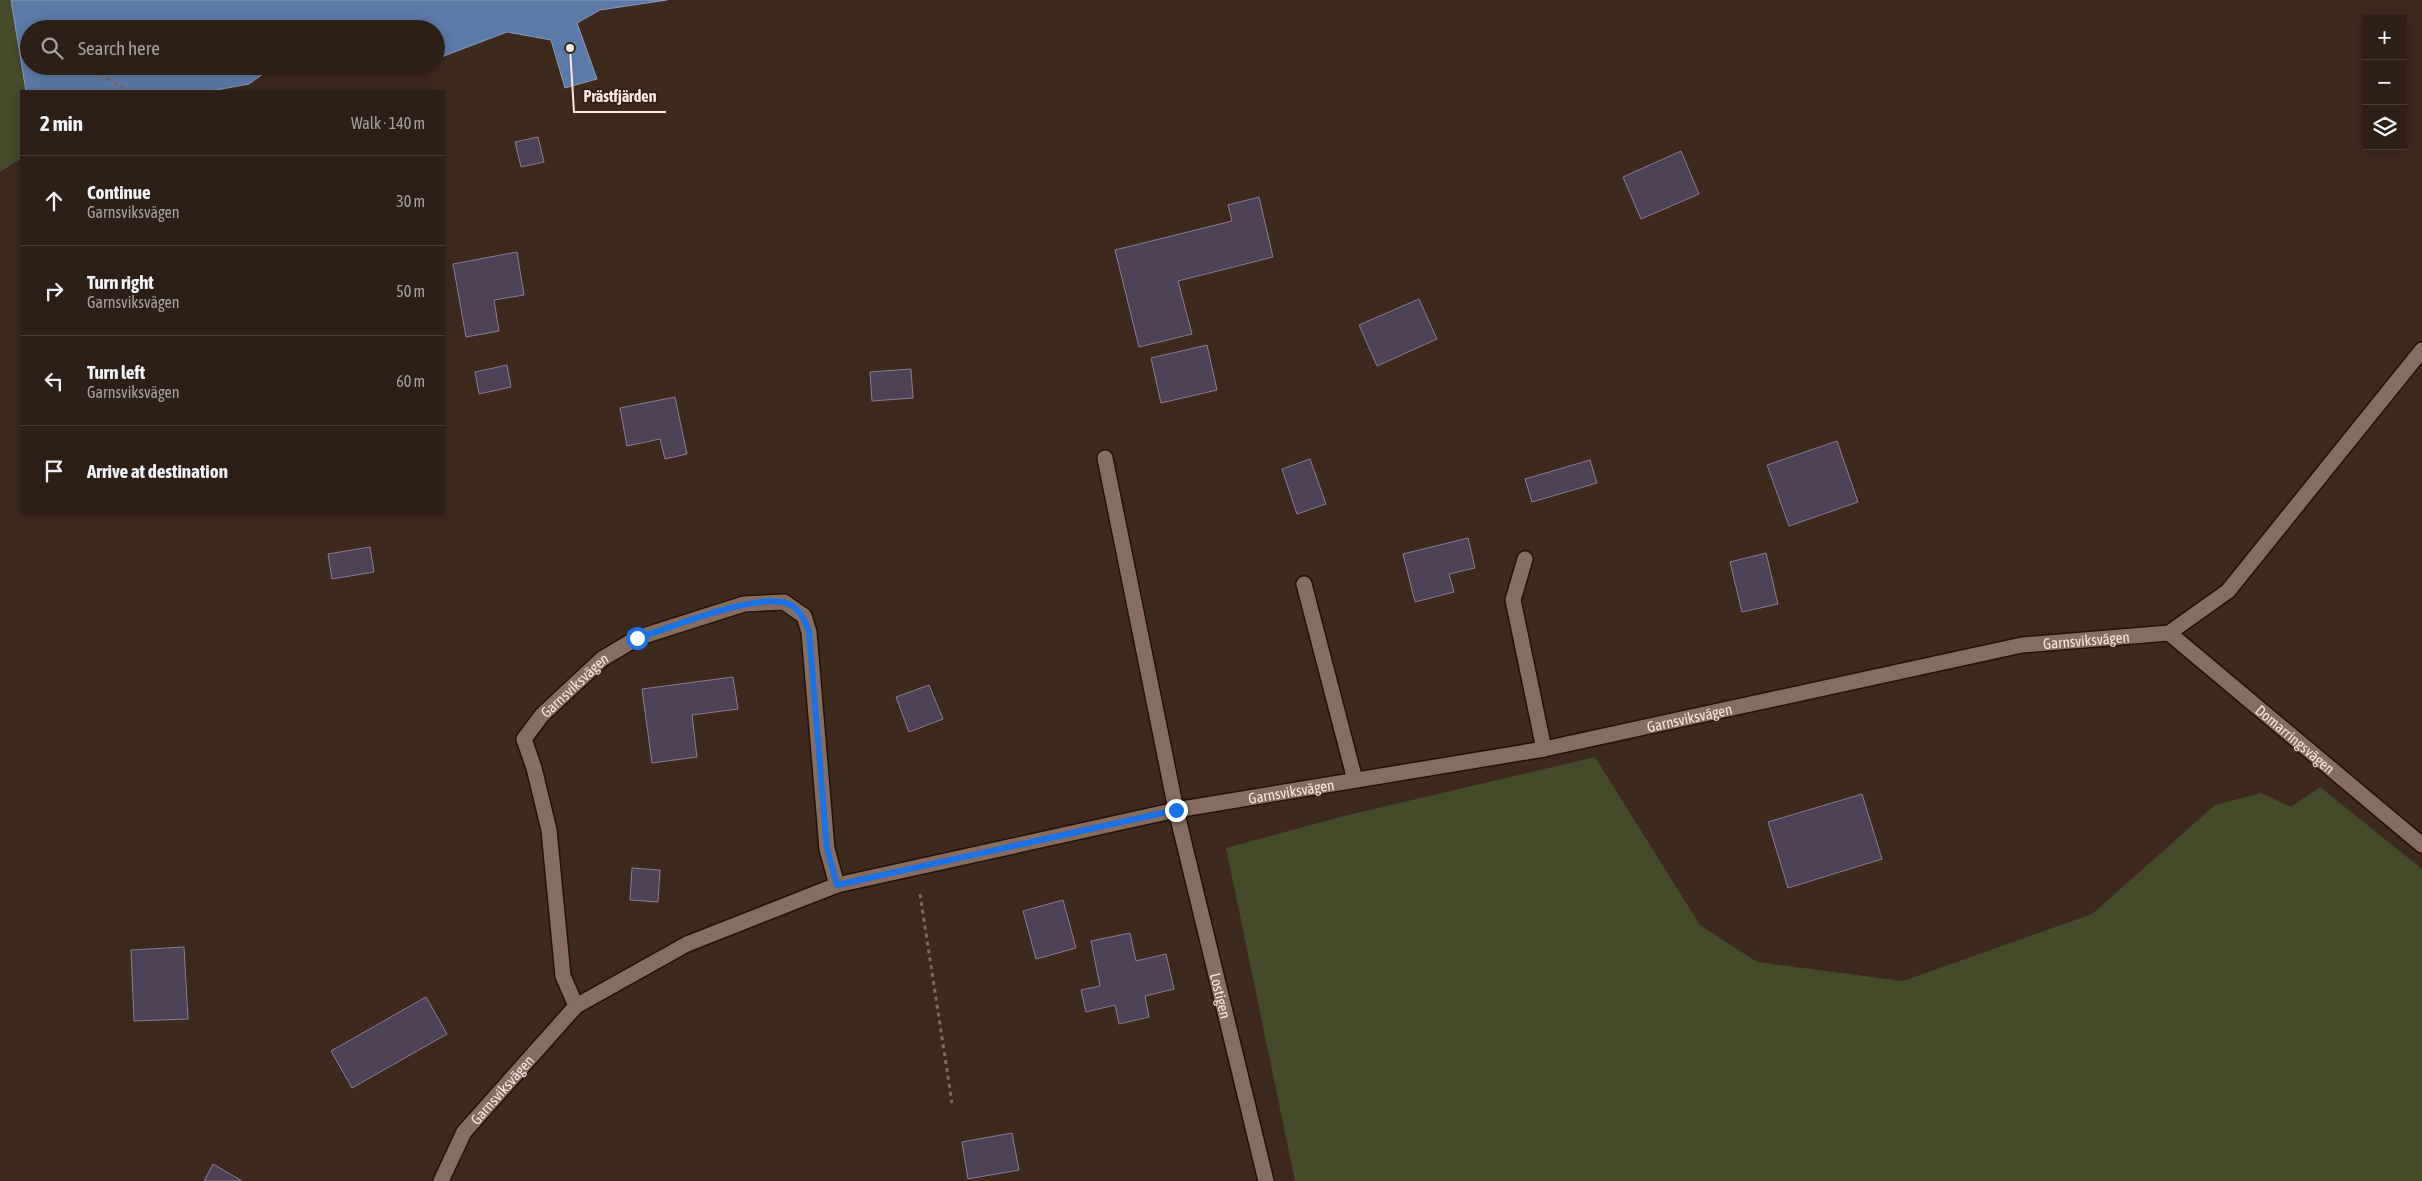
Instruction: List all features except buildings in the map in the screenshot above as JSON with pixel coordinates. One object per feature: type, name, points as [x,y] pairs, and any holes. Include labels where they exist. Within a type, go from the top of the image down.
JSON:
[{"type":"street","points":[[2169,633],[2228,591],[2422,350]]},
{"type":"street","name":"Lostigen","points":[[1105,458],[1176,810],[1266,1181]]},
{"type":"street","points":[[1525,559],[1514,600],[1544,749]]},
{"type":"street","points":[[1304,584],[1355,780]]},
{"type":"street","name":"Garnsviksvägen","points":[[576,1006],[563,976],[549,830],[534,768],[524,740],[542,715],[602,659],[637,638],[744,604],[784,602],[804,616],[809,632],[827,849],[837,885]]},
{"type":"street","name":"Garnsviksvägen","points":[[440,1181],[464,1132],[576,1006],[687,944],[837,885],[1176,810],[1544,749],[2022,645],[2169,633]]},
{"type":"street","name":"Domarringsvägen","points":[[2169,633],[2422,845]]},
{"type":"path","points":[[102,75],[125,90]]},
{"type":"path","points":[[916,867],[952,1103]]},
{"type":"green space","points":[[0,0],[11,0],[20,55],[20,75],[23,75],[26,90],[20,90],[20,160],[0,172]]},
{"type":"green space","points":[[1595,757],[1700,925],[1757,962],[1903,981],[2092,914],[2215,805],[2261,793],[2291,807],[2320,787],[2422,869],[2422,1181],[1295,1181],[1226,848],[1348,815]]},
{"type":"water","points":[[11,0],[667,0],[600,10],[577,23],[597,79],[565,88],[551,40],[507,32],[445,56],[445,20],[20,20],[20,55]]},
{"type":"water","points":[[23,75],[262,75],[249,84],[216,90],[26,90]]},
{"type":"place","name":"Prästfjärden","points":[[570,48]]},
{"type":"route","points":[[637,638],[744,604],[784,602],[804,616],[809,632],[827,849],[837,885],[1176,810]]}]
